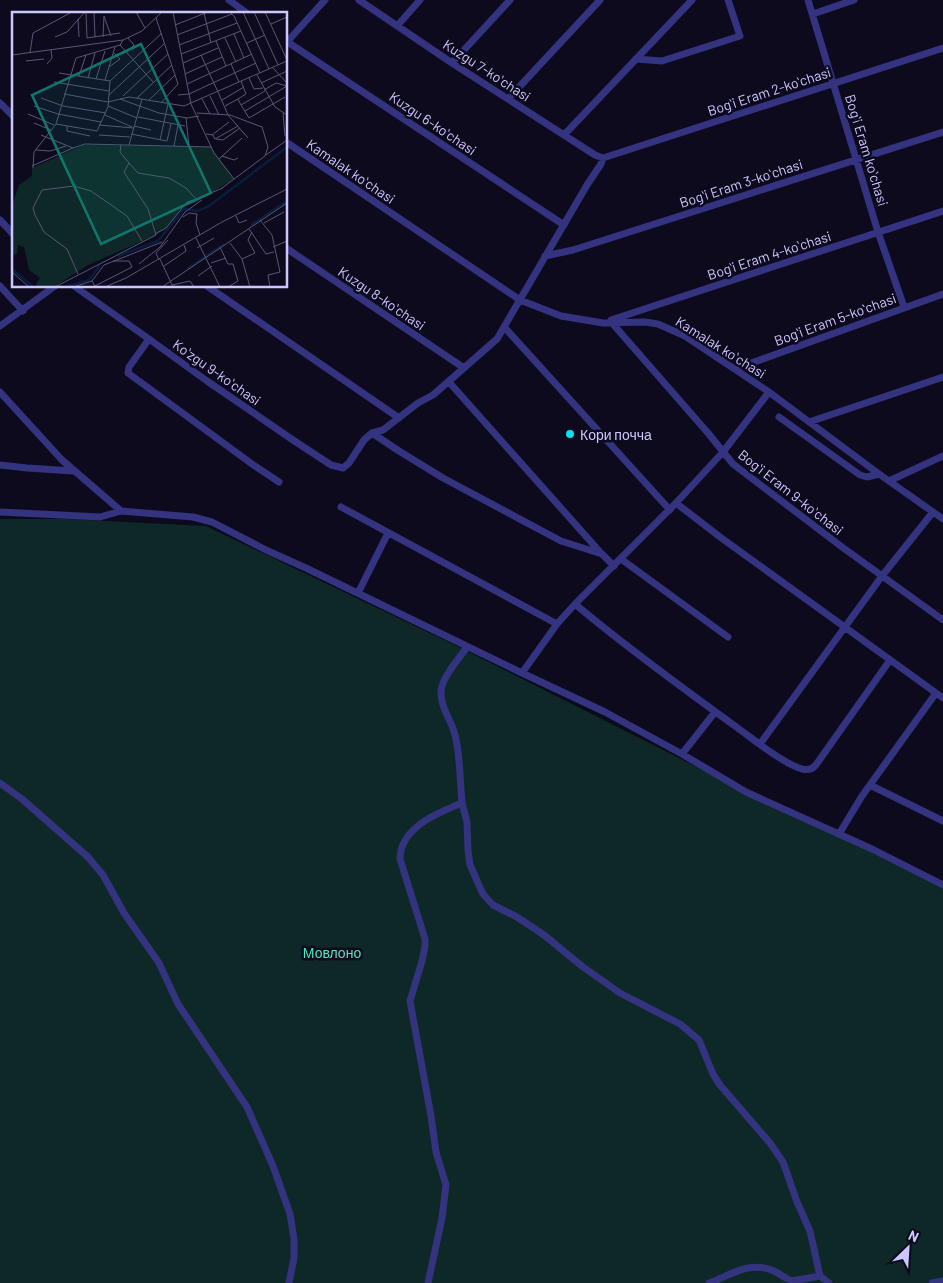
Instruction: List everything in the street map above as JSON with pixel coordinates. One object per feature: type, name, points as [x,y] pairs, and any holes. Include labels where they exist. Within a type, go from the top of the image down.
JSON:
[{"type":"street","points":[[229,0],[245,12]]},
{"type":"street","points":[[288,41],[325,0]]},
{"type":"street","name":"Kuzgu 7-koʻchasi","points":[[359,0],[452,63],[595,155],[603,158]]},
{"type":"street","points":[[397,26],[420,0]]},
{"type":"street","points":[[452,63],[510,0]]},
{"type":"street","points":[[508,99],[600,0]]},
{"type":"street","points":[[564,135],[692,0]]},
{"type":"street","points":[[636,59],[662,61],[740,36],[728,0]]},
{"type":"street","name":"Bogʻi Eram koʻchasi","points":[[808,0],[878,232],[904,307]]},
{"type":"street","points":[[813,14],[854,0]]},
{"type":"street","name":"Kuzgu 6-koʻchasi","points":[[288,43],[564,225]]},
{"type":"street","name":"Bogʻi Eram 2-koʻchasi","points":[[603,158],[943,48]]},
{"type":"street","points":[[0,103],[12,115]]},
{"type":"street","name":"Bogʻi Eram 3-koʻchasi","points":[[545,256],[573,250],[943,132]]},
{"type":"street","name":"Kamalak koʻchasi","points":[[288,143],[520,300],[561,316],[603,323],[645,322],[658,324],[685,336],[769,392],[943,519]]},
{"type":"street","points":[[372,433],[383,430],[449,382],[497,339],[603,158]]},
{"type":"street","name":"Bogʻi Eram 4-koʻchasi","points":[[603,323],[943,211]]},
{"type":"street","points":[[0,220],[12,234]]},
{"type":"street","name":"Kuzgu 8-koʻchasi","points":[[288,249],[464,368]]},
{"type":"street","points":[[0,286],[23,311]]},
{"type":"street","points":[[0,326],[52,288]]},
{"type":"street","name":"Koʻzgu 9-koʻchasi","points":[[77,288],[206,381],[332,465],[343,468],[349,463],[364,440],[372,433]]},
{"type":"street","points":[[210,288],[399,418]]},
{"type":"street","name":"Bogʻi Eram 5-koʻchasi","points":[[735,369],[943,294]]},
{"type":"street","points":[[612,323],[723,452],[769,392]]},
{"type":"street","points":[[505,328],[670,510]]},
{"type":"street","points":[[149,339],[129,367],[128,373],[279,482]]},
{"type":"street","points":[[809,422],[943,376]]},
{"type":"street","points":[[449,382],[614,566]]},
{"type":"street","points":[[0,392],[73,471],[121,511]]},
{"type":"street","points":[[779,417],[860,475],[867,477],[879,474]]},
{"type":"street","points":[[372,433],[399,452],[443,478],[545,532],[572,546],[590,549],[602,554]]},
{"type":"street","name":"Bogʻi Eram 9-koʻchasi","points":[[522,674],[557,624],[575,604],[670,510],[723,452],[733,464],[943,620]]},
{"type":"street","points":[[889,481],[943,456]]},
{"type":"street","points":[[0,465],[73,471]]},
{"type":"street","points":[[676,503],[720,537],[943,698]]},
{"type":"street","points":[[341,507],[557,624]]},
{"type":"street","points":[[0,512],[100,517],[121,511],[193,517],[212,522],[522,674],[605,712],[746,792],[872,849],[943,884]]},
{"type":"street","points":[[760,744],[882,576],[933,512]]},
{"type":"street","points":[[358,593],[388,533]]},
{"type":"street","points":[[621,559],[728,637]]},
{"type":"street","points":[[575,604],[715,712],[760,744],[804,770],[812,768],[818,762],[890,660]]},
{"type":"street","points":[[467,647],[446,677],[441,692],[446,716],[452,726],[456,739],[462,803],[467,822],[470,864],[483,894],[493,905],[517,917],[620,993],[680,1024],[698,1040],[716,1080],[770,1142],[783,1162],[797,1202],[810,1231],[820,1276],[829,1283]]},
{"type":"street","points":[[839,834],[870,785],[936,693]]},
{"type":"street","points":[[682,754],[715,712]]},
{"type":"street","points":[[0,783],[22,799],[88,857],[103,875],[124,913],[159,964],[178,1004],[247,1107],[273,1166],[290,1214],[294,1239],[294,1258],[290,1283]]},
{"type":"street","points":[[870,785],[943,821]]},
{"type":"street","points":[[428,1283],[442,1218],[446,1185],[436,1152],[410,1001],[426,947],[425,939],[400,859],[400,850],[409,834],[424,822],[462,803]]},
{"type":"street","points":[[709,1283],[747,1267],[762,1267],[792,1281],[820,1276]]},
{"type":"street","points":[[932,1283],[943,1282]]},
{"type":"green space","name":"Мовлоно","points":[[0,519],[65,519],[206,526],[461,648],[792,815],[943,884],[943,1283],[0,1283]]},
{"type":"place","name":"Кори почча","points":[[570,434]]}]
